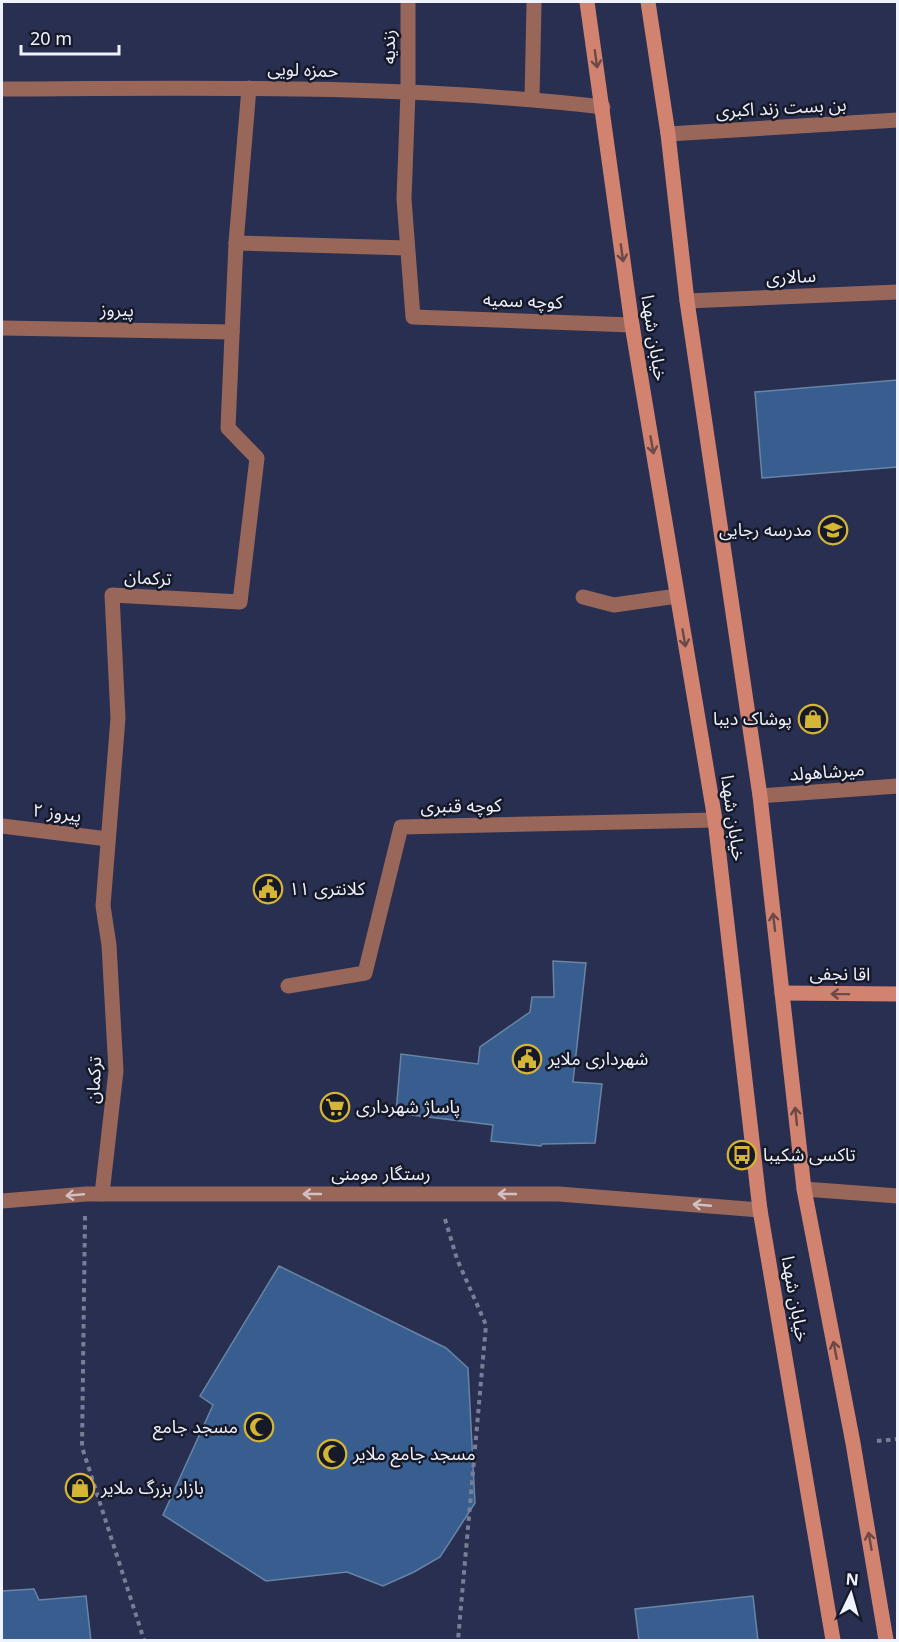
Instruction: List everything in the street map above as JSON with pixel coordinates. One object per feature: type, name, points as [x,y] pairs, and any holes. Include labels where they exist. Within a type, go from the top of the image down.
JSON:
[{"type":"main road","name":"خیابان شهدا","points":[[587,2],[632,324],[715,820],[760,1210],[833,1641]]},
{"type":"main road","name":"خیابان شهدا","points":[[648,2],[668,134],[687,301],[760,796],[804,1190],[853,1443],[886,1641]]},
{"type":"main road","name":"اقا نجفی","points":[[782,993],[897,994]]},
{"type":"street","name":"زندیه","points":[[408,2],[408,93],[404,199],[413,317]]},
{"type":"street","points":[[532,99],[534,4]]},
{"type":"street","name":"حمزه لویی","points":[[2,89],[249,88],[532,99],[603,107]]},
{"type":"street","name":"ترکمان","points":[[102,1194],[116,1071],[109,945],[103,906],[118,718],[112,595],[240,602],[257,458],[228,428],[236,243],[249,88]]},
{"type":"street","name":"بن بست زند اکبری","points":[[668,134],[897,120]]},
{"type":"street","points":[[236,243],[407,248]]},
{"type":"street","name":"سالاری","points":[[687,301],[897,291]]},
{"type":"street","name":"کوچه سمیه","points":[[413,317],[632,324]]},
{"type":"street","name":"پیروز","points":[[2,328],[232,332]]},
{"type":"street","points":[[583,597],[614,605],[677,596]]},
{"type":"street","name":"میرشاهولد","points":[[760,796],[897,786]]},
{"type":"street","name":"کوچه قنبری","points":[[288,986],[365,973],[401,827],[715,820]]},
{"type":"street","name":"پیروز ۲","points":[[2,826],[108,839]]},
{"type":"street","points":[[804,1190],[897,1196]]},
{"type":"street","name":"رستگار مومنی","points":[[2,1202],[86,1194],[559,1194],[760,1210]]},
{"type":"path","points":[[86,1194],[82,1447],[144,1641]]},
{"type":"path","points":[[438,1194],[457,1259],[486,1326],[458,1641]]},
{"type":"building","points":[[897,380],[897,467],[762,478],[755,392]]},
{"type":"building","name":"شهرداری ملایر","points":[[553,961],[586,963],[573,1082],[602,1084],[595,1143],[542,1144],[541,1146],[491,1141],[493,1125],[396,1113],[401,1054],[478,1064],[480,1047],[530,1012],[532,997],[554,997]]},
{"type":"building","name":"مسجد جامع","points":[[279,1266],[446,1348],[468,1368],[475,1503],[440,1557],[383,1586],[347,1572],[266,1581],[163,1515],[213,1405],[200,1396]]},
{"type":"building","points":[[34,1589],[39,1600],[86,1596],[91,1641],[2,1641],[2,1591]]},
{"type":"building","points":[[753,1596],[758,1641],[639,1641],[635,1609]]},
{"type":"place","name":"مدرسه رجایی","points":[[833,530]]},
{"type":"place","name":"پوشاک دیبا","points":[[813,719]]},
{"type":"place","name":"کلانتری ۱۱","points":[[268,889]]},
{"type":"place","name":"شهرداری ملایر","points":[[527,1059]]},
{"type":"place","name":"پاساژ شهرداری","points":[[335,1107]]},
{"type":"place","name":"تاکسی شکیبا","points":[[742,1155]]},
{"type":"place","name":"مسجد جامع","points":[[259,1427]]},
{"type":"place","name":"مسجد جامع ملایر","points":[[332,1454]]},
{"type":"place","name":"بازار بزرگ ملایر","points":[[80,1488]]}]
